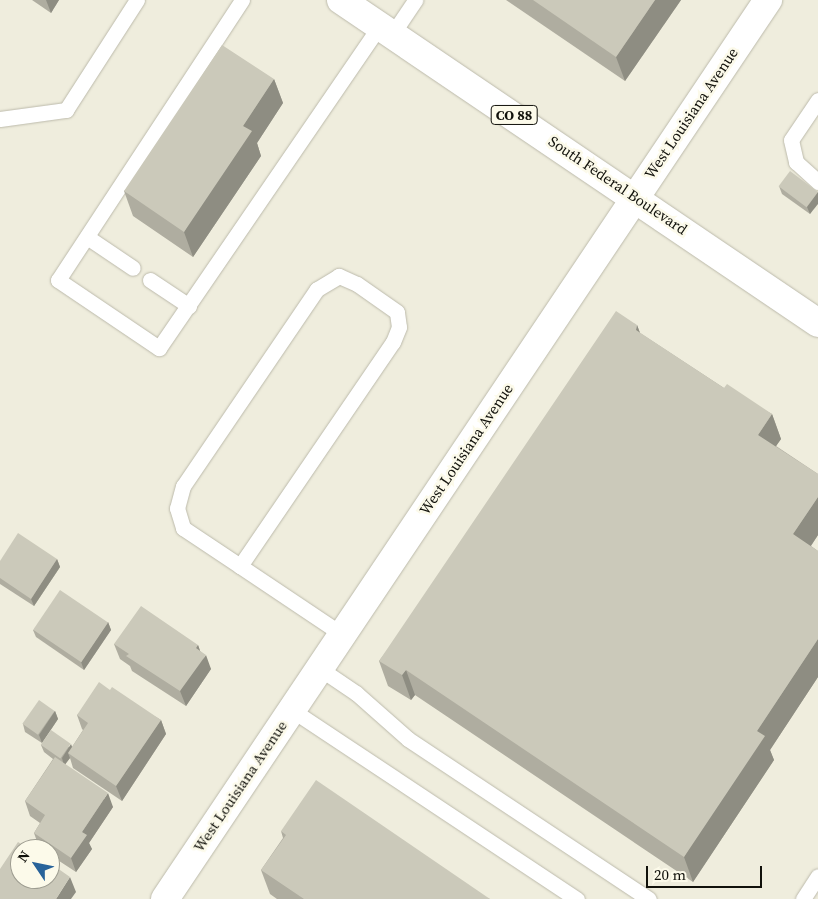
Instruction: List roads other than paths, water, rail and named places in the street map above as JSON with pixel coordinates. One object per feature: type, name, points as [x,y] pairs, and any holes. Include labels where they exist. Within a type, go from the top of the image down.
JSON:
[{"type":"street","name":"South Federal Boulevard","points":[[341,0],[635,196],[818,323]]},
{"type":"street","name":"West Louisiana Avenue","points":[[169,897],[319,668],[343,635],[635,196],[768,0]]},
{"type":"lane","points":[[0,119],[66,110],[137,0]]},
{"type":"lane","points":[[242,0],[58,280],[159,348],[387,29],[414,0]]},
{"type":"lane","points":[[818,100],[791,140],[796,162],[818,182]]},
{"type":"lane","points":[[86,236],[133,268]]},
{"type":"lane","points":[[240,566],[393,342],[400,327],[397,312],[357,284],[339,276],[317,289],[183,486],[177,508],[183,528],[343,635]]},
{"type":"lane","points":[[150,280],[189,306]]},
{"type":"lane","points":[[319,668],[356,693],[408,739],[650,899]]},
{"type":"lane","points":[[292,710],[576,899]]},
{"type":"lane","points":[[803,899],[818,876]]}]
